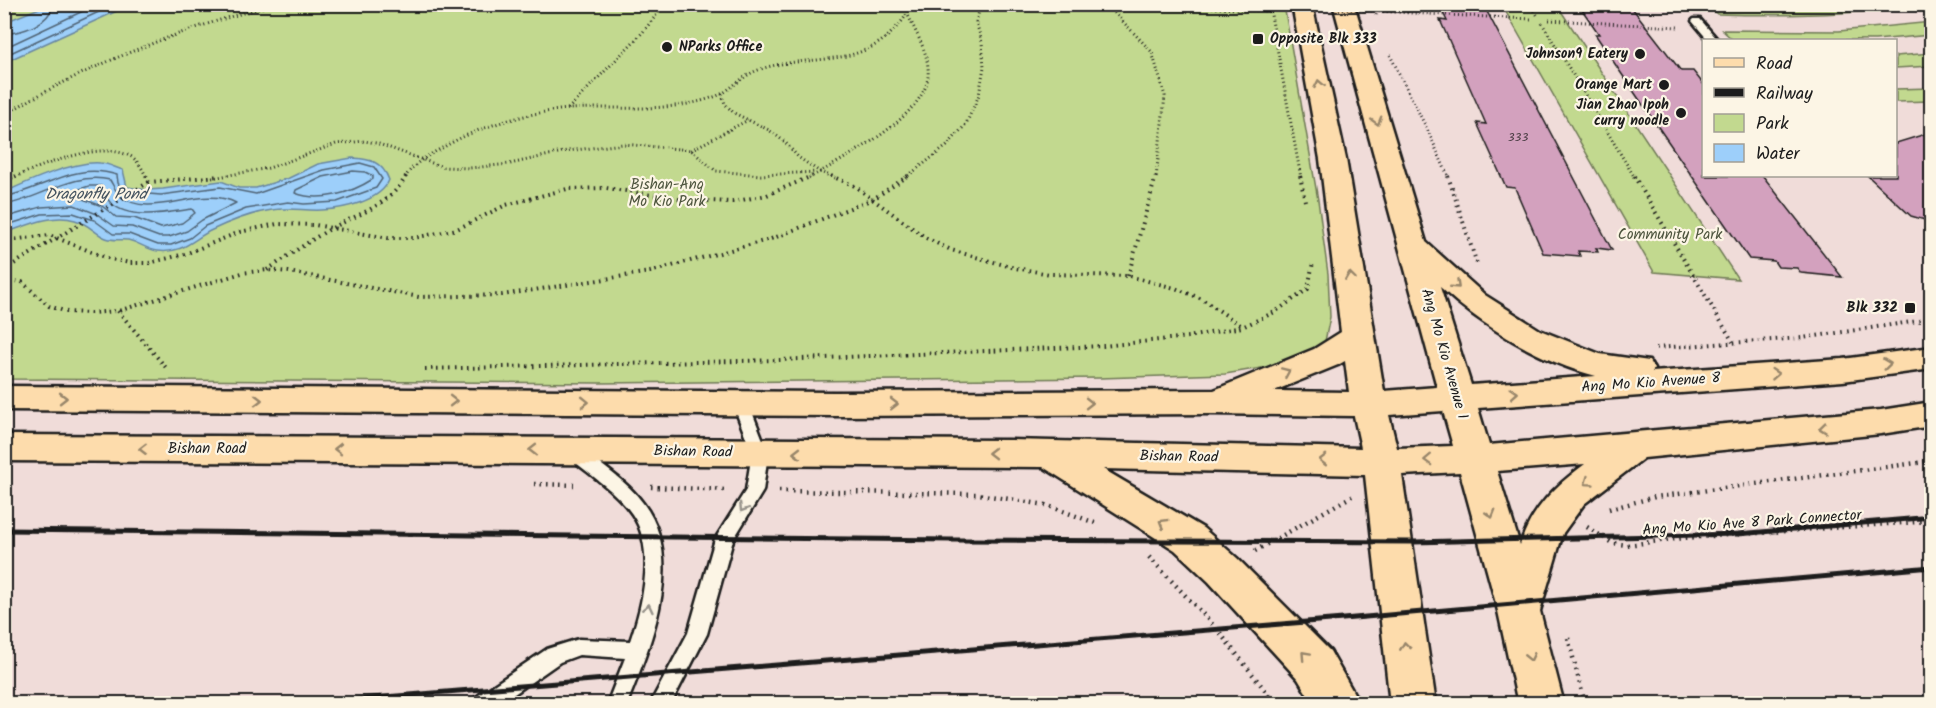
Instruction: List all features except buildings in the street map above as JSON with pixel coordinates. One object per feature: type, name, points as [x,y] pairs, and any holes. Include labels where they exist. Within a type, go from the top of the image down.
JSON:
[{"type":"main road","points":[[1302,4],[1333,159],[1364,380],[1382,462],[1413,704]]},
{"type":"main road","name":"Ang Mo Kio Avenue 1","points":[[1343,4],[1519,611],[1541,704]]},
{"type":"main road","points":[[1413,245],[1474,302],[1529,337],[1595,364],[1717,378]]},
{"type":"main road","points":[[1212,402],[1326,357],[1345,346],[1358,334]]},
{"type":"main road","name":"Ang Mo Kio Avenue 8","points":[[1371,404],[1843,370],[1932,358]]},
{"type":"main road","points":[[4,398],[741,404],[1212,402],[1371,404]]},
{"type":"main road","points":[[1382,462],[1474,458],[1635,446],[1881,422],[1932,414]]},
{"type":"main road","points":[[1519,611],[1544,530],[1558,509],[1571,494],[1635,446]]},
{"type":"main road","name":"Bishan Road","points":[[4,448],[1050,454],[1382,462]]},
{"type":"main road","points":[[1050,454],[1189,539],[1223,570],[1314,665],[1338,704]]},
{"type":"lane","points":[[1926,4],[1932,6]]},
{"type":"lane","points":[[1700,25],[1712,39]]},
{"type":"lane","points":[[660,704],[697,634],[724,538],[754,491],[760,453],[741,404]]},
{"type":"lane","points":[[571,450],[615,485],[642,514],[654,553],[651,600],[638,650],[616,704]]},
{"type":"lane","points":[[483,704],[554,656],[579,647],[638,650]]},
{"type":"path","points":[[4,115],[93,67],[137,48],[218,20],[275,4]]},
{"type":"path","points":[[567,109],[587,86],[647,30],[665,4]]},
{"type":"path","points":[[4,241],[36,235],[59,237],[128,263],[143,264],[178,256],[258,227],[294,224],[334,227],[399,240],[423,237],[466,225],[498,208],[534,196],[571,189],[607,187],[692,203],[727,202],[762,196],[793,186],[820,172],[866,145],[908,114],[927,83],[927,59],[908,15],[909,4]]},
{"type":"path","points":[[956,4],[979,7]]},
{"type":"path","points":[[974,4],[979,7]]},
{"type":"path","points":[[1107,4],[1152,52],[1165,96],[1156,177],[1128,276]]},
{"type":"path","points":[[1203,4],[1203,7],[1270,11]]},
{"type":"path","points":[[1259,4],[1531,19]]},
{"type":"path","points":[[1269,4],[1306,207]]},
{"type":"path","points":[[1405,4],[1408,13]]},
{"type":"path","points":[[1374,21],[1378,6],[1419,10],[1418,4]]},
{"type":"path","points":[[1530,4],[1538,16]]},
{"type":"path","points":[[4,279],[22,282],[49,306],[67,312],[91,313],[118,310],[242,273],[267,270],[289,272],[419,297],[502,295],[650,272],[771,239],[873,199],[922,167],[966,124],[979,94],[984,68],[982,42],[976,22],[979,7]]},
{"type":"path","points":[[267,270],[334,227],[362,215],[387,199],[402,184],[410,169],[423,159],[478,130],[538,113],[567,109],[669,106],[697,102],[722,94],[743,76],[763,68],[834,59],[869,50],[885,40],[908,15]]},
{"type":"path","points":[[1549,20],[1700,25]]},
{"type":"path","points":[[1542,23],[1733,342]]},
{"type":"path","points":[[1389,54],[1445,165],[1481,271]]},
{"type":"path","points":[[722,94],[725,104],[734,113],[769,130],[785,142],[798,158],[820,172],[853,185],[926,238],[974,258],[1050,274],[1128,276],[1175,288],[1202,299],[1242,327]]},
{"type":"path","points":[[4,108],[14,109]]},
{"type":"path","points":[[4,270],[149,182],[205,179],[269,168],[321,149],[350,142],[376,143],[443,167],[470,168],[510,164],[567,151],[623,144],[691,150],[748,120]]},
{"type":"path","points":[[691,150],[716,171],[761,175],[820,172]]},
{"type":"path","points":[[4,181],[70,158],[103,152],[128,154],[138,164],[149,182]]},
{"type":"path","points":[[421,369],[778,360],[1103,346],[1188,337],[1242,327],[1275,312],[1308,289],[1315,254]]},
{"type":"path","points":[[118,310],[170,372],[158,373]]},
{"type":"path","points":[[1655,348],[1802,338],[1932,319]]},
{"type":"path","points":[[1599,514],[1617,506],[1655,497],[1932,461]]},
{"type":"path","points":[[754,491],[978,494],[1046,505],[1104,526]]},
{"type":"path","points":[[1223,570],[1349,496]]},
{"type":"path","name":"Ang Mo Kio Ave 8 Park Connector","points":[[1580,523],[1612,543],[1627,545],[1684,538],[1932,521]]},
{"type":"path","points":[[1146,553],[1181,588],[1255,673],[1276,704]]},
{"type":"path","points":[[1567,635],[1586,704]]},
{"type":"green space","points":[[1904,4],[1910,7],[1838,13],[1765,15],[1717,14],[1708,6]]},
{"type":"green space","name":"Bishan-Ang Mo Kio Park","points":[[5,5],[1284,5],[1318,200],[1328,274],[1330,317],[1323,351],[1285,364],[1225,374],[1100,378],[599,383],[5,379]]},
{"type":"green space","name":"Community Park","points":[[1502,5],[1557,5],[1738,279],[1654,272]]},
{"type":"green space","points":[[1932,22],[1931,35],[1886,39],[1732,39],[1722,30],[1839,31]]},
{"type":"green space","points":[[1931,53],[1931,66],[1897,68],[1897,56]]},
{"type":"green space","points":[[1931,88],[1931,101],[1897,102],[1897,89]]},
{"type":"water","points":[[47,5],[130,5],[5,62],[5,22]]},
{"type":"water","name":"Dragonfly Pond","points":[[352,158],[364,159],[379,165],[389,180],[385,187],[370,198],[350,206],[316,210],[278,209],[256,213],[219,227],[174,250],[158,251],[128,240],[109,239],[80,222],[66,218],[39,221],[5,233],[5,192],[77,165],[100,163],[112,166],[123,170],[127,187],[147,190],[221,181],[239,188],[256,188],[289,178],[318,164]]},
{"type":"railway","points":[[4,530],[954,540],[1414,542],[1738,534],[1932,517]]},
{"type":"railway","points":[[298,704],[1343,619],[1932,567]]},
{"type":"place","name":"Opposite Blk 333","points":[[1258,39]]},
{"type":"place","name":"NParks Office","points":[[667,47]]},
{"type":"place","name":"Johnson9 Eatery","points":[[1640,54]]},
{"type":"place","name":"Orange Mart","points":[[1664,85]]},
{"type":"place","name":"Jian Zhao Ipoh curry noodle","points":[[1681,113]]},
{"type":"place","name":"Blk 332","points":[[1910,308]]}]
